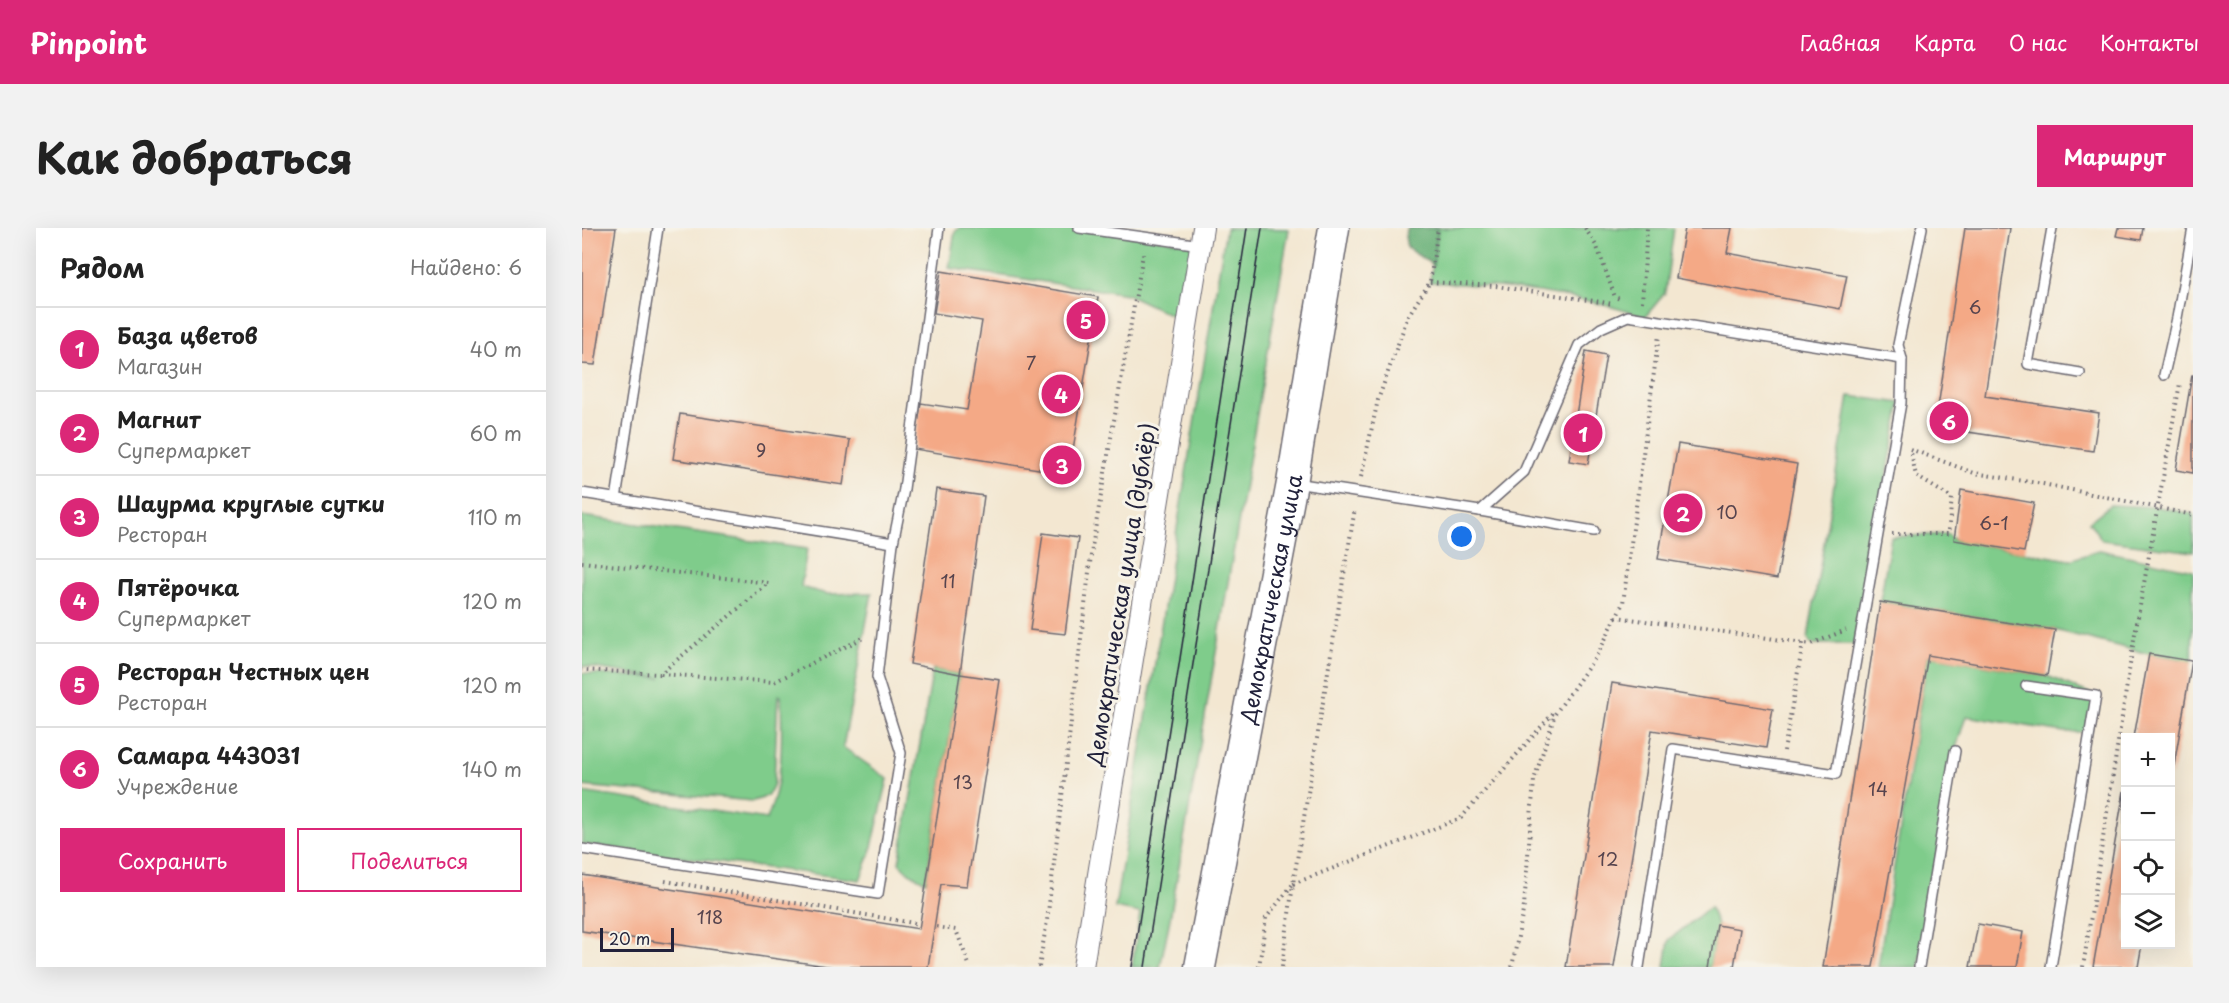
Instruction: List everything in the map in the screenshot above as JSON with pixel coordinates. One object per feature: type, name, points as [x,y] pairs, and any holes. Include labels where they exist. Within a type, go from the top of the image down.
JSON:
[{"type":"main road","name":"Демократическая улица","points":[[1200,967],[1292,483],[1334,228]]},
{"type":"street","name":"Демократическая улица (дублёр)","points":[[1083,967],[1202,237]]},
{"type":"lane","points":[[616,499],[658,228]]},
{"type":"lane","points":[[582,849],[878,894],[901,753],[877,677],[893,543],[904,489],[939,228]]},
{"type":"lane","points":[[1079,228],[1160,240],[1202,237]]},
{"type":"lane","points":[[1639,967],[1673,749],[1836,774],[1901,403],[1902,359],[1898,345],[1919,228]]},
{"type":"lane","points":[[2052,228],[2028,364],[2080,373]]},
{"type":"lane","points":[[2164,375],[2193,228]]},
{"type":"lane","points":[[1480,511],[1524,472],[1579,345],[1601,328],[1628,316],[1902,359]]},
{"type":"lane","points":[[1292,483],[1480,511],[1594,531]]},
{"type":"lane","points":[[582,493],[893,543]]},
{"type":"lane","points":[[2026,686],[2096,696],[2051,967]]},
{"type":"lane","points":[[1919,967],[1955,751]]},
{"type":"path","points":[[1282,967],[1293,884],[1357,493],[1378,400],[1408,316],[1430,282],[1438,228]]},
{"type":"path","points":[[1585,228],[1597,247],[1615,297],[1641,309]]},
{"type":"path","points":[[1641,309],[1647,228]]},
{"type":"path","points":[[1039,967],[1092,547],[1144,247],[1160,240]]},
{"type":"path","points":[[1430,282],[1496,286],[1641,309]]},
{"type":"path","points":[[1628,316],[1641,309]]},
{"type":"path","points":[[1512,967],[1524,906],[1534,780],[1555,714],[1599,652],[1623,603],[1660,321]]},
{"type":"path","points":[[2083,967],[2134,639],[2181,378]]},
{"type":"path","points":[[1891,537],[1892,534],[1948,534],[1952,498],[1917,476],[1910,449]]},
{"type":"path","points":[[582,562],[769,583],[660,674]]},
{"type":"path","points":[[1616,617],[1811,644],[1848,629]]},
{"type":"path","points":[[582,670],[774,682],[865,637]]},
{"type":"path","points":[[1784,754],[1803,643]]},
{"type":"path","points":[[1258,967],[1266,918],[1293,884],[1461,818],[1564,702]]},
{"type":"path","points":[[658,880],[919,924]]},
{"type":"path","points":[[936,927],[956,930],[970,967]]},
{"type":"green space","points":[[960,228],[1079,228],[1201,245],[1188,323],[1127,294],[949,268],[955,231]]},
{"type":"green space","points":[[1226,228],[1289,229],[1160,967],[1132,967],[1140,913],[1115,908]]},
{"type":"green space","points":[[1408,228],[1438,228],[1433,265],[1407,248],[1405,236]]},
{"type":"green space","points":[[1438,228],[1674,228],[1665,293],[1645,317],[1566,296],[1430,282]]},
{"type":"green space","points":[[1849,396],[1901,403],[1854,644],[1811,644],[1808,638]]},
{"type":"green space","points":[[2110,505],[2158,507],[2193,514],[2193,552],[2102,540],[2089,522]]},
{"type":"green space","points":[[582,516],[807,549],[801,587],[827,594],[872,593],[843,747],[888,779],[871,851],[860,880],[582,844],[582,792],[767,819],[773,804],[779,774],[782,728],[781,696],[778,695],[774,783],[767,795],[757,800],[582,786],[582,673],[661,678],[582,666]]},
{"type":"green space","points":[[1948,534],[1954,540],[2070,560],[2100,550],[2193,570],[2192,661],[2149,654],[2055,630],[1880,602],[1891,537]]},
{"type":"green space","points":[[1928,655],[2047,676],[2096,696],[2090,732],[2064,732],[1966,716],[1955,751],[1919,967],[1878,967]]},
{"type":"green space","points":[[933,669],[960,674],[926,882],[909,873],[899,863]]},
{"type":"green space","points":[[1710,907],[1717,925],[1710,967],[1665,967],[1669,940]]},
{"type":"building","points":[[582,228],[616,228],[595,365],[582,364]]},
{"type":"building","points":[[1685,228],[1732,228],[1727,253],[1847,275],[1840,309],[1676,278]]},
{"type":"building","points":[[1965,228],[2010,228],[1985,396],[2099,413],[2093,451],[1935,427]]},
{"type":"building","points":[[2118,228],[2143,228],[2141,240],[2116,236]]},
{"type":"building","points":[[941,271],[1098,297],[1069,474],[914,449],[921,403],[967,410],[982,321],[934,313]]},
{"type":"building","points":[[1586,351],[1606,355],[1588,464],[1569,461]]},
{"type":"building","points":[[2193,375],[2193,473],[2176,470]]},
{"type":"building","points":[[680,414],[850,440],[843,485],[673,459]]},
{"type":"building","points":[[1678,444],[1797,464],[1777,579],[1658,559]]},
{"type":"building","points":[[936,489],[984,496],[960,674],[910,664]]},
{"type":"building","points":[[1961,490],[2034,503],[2024,552],[1954,540]]},
{"type":"building","points":[[1043,533],[1078,538],[1065,634],[1030,630]]},
{"type":"building","points":[[1880,602],[2055,630],[2047,676],[1928,655],[1873,967],[1823,967]]},
{"type":"building","points":[[2149,654],[2192,661],[2175,760],[2175,733],[2135,733]]},
{"type":"building","points":[[960,674],[1000,680],[967,886],[941,884],[928,967],[834,967],[582,931],[582,875],[919,929]]},
{"type":"building","points":[[1612,683],[1773,709],[1766,748],[1652,730],[1614,967],[1566,967]]},
{"type":"building","points":[[2121,808],[2121,949],[2141,949],[2138,967],[2093,967]]},
{"type":"building","points":[[1978,924],[2023,932],[2017,967],[1970,967]]},
{"type":"building","points":[[1717,925],[1740,929],[1734,967],[1710,967]]},
{"type":"tram line","points":[[1132,967],[1247,228]]},
{"type":"tram line","points":[[1145,967],[1262,228]]},
{"type":"place","name":"Ресторан Честных цен","points":[[1086,320]]},
{"type":"place","name":"Пятёрочка","points":[[1061,394]]},
{"type":"place","name":"Самара 443031","points":[[1949,421]]},
{"type":"place","name":"База цветов","points":[[1583,433]]},
{"type":"place","name":"Шаурма круглые сутки","points":[[1062,465]]},
{"type":"place","name":"Магнит","points":[[1683,513]]}]
